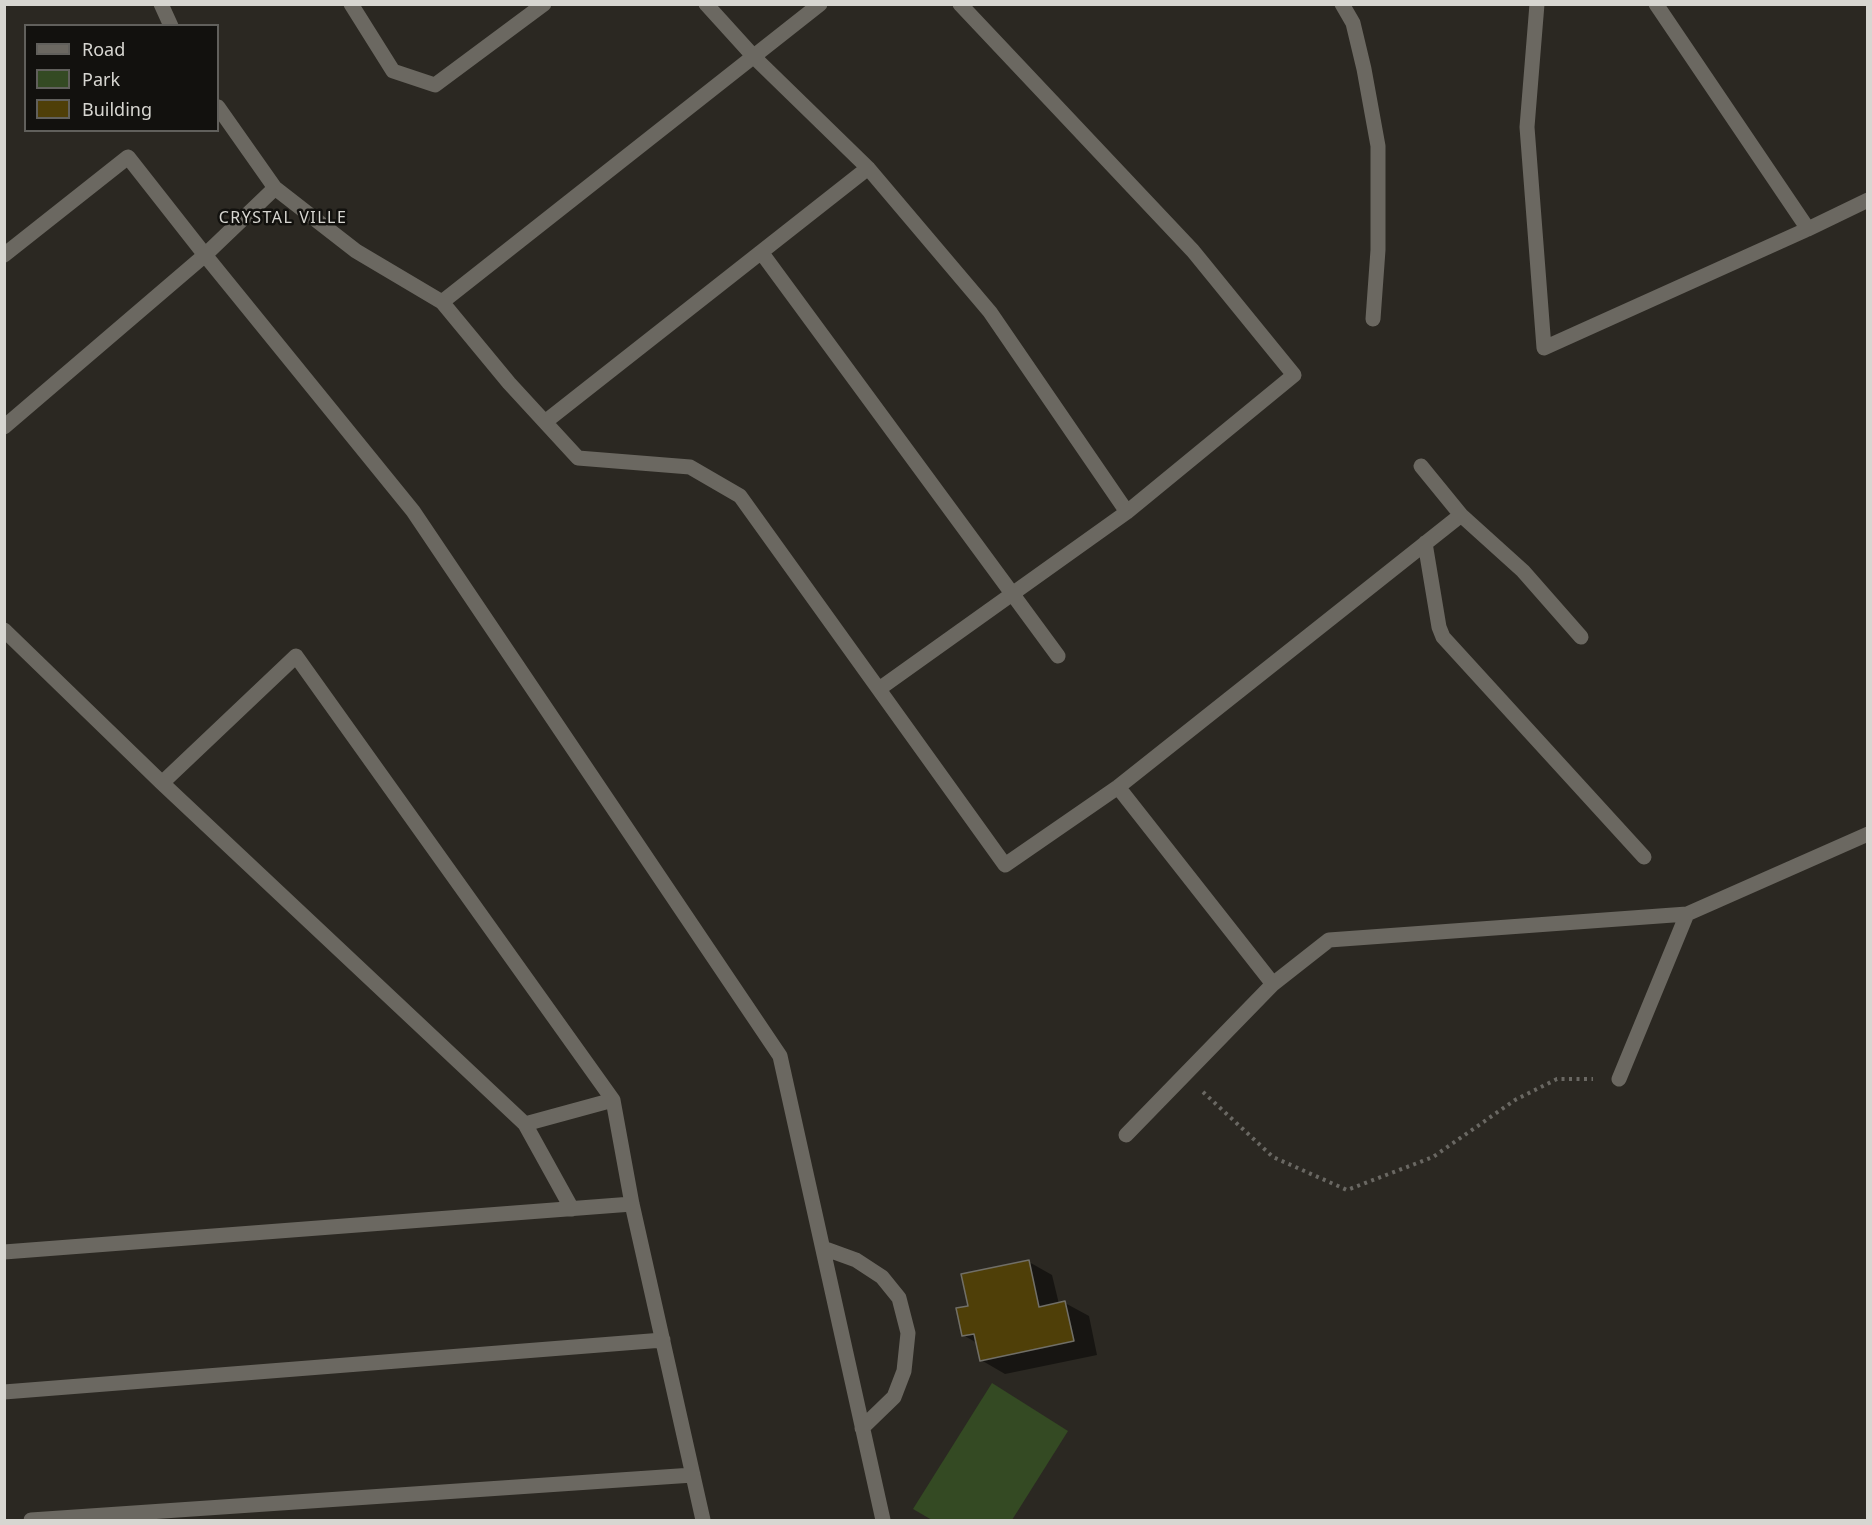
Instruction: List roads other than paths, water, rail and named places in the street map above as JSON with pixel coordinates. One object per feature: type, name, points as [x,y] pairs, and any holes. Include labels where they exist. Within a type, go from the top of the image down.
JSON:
[{"type":"street","points":[[161,4],[170,24]]},
{"type":"street","points":[[351,4],[393,71],[435,85],[544,4]]},
{"type":"street","points":[[706,4],[755,58],[868,168],[990,312],[1126,512]]},
{"type":"street","points":[[442,302],[755,58],[820,4]]},
{"type":"street","points":[[879,689],[1126,512],[1294,375],[1192,251],[960,4]]},
{"type":"street","points":[[1342,4],[1353,23],[1364,69],[1377,146],[1378,250],[1373,319]]},
{"type":"street","points":[[1537,4],[1527,127],[1544,348],[1868,200]]},
{"type":"street","points":[[1656,4],[1808,229]]},
{"type":"street","points":[[219,108],[275,188],[356,251],[442,302],[508,383],[578,458],[690,467],[740,496],[1005,865],[1118,787],[1461,515]]},
{"type":"street","points":[[4,255],[128,157],[413,511],[780,1056],[883,1521]]},
{"type":"street","points":[[545,422],[868,168]]},
{"type":"street","points":[[4,427],[205,255],[275,188]]},
{"type":"street","points":[[761,252],[1058,656]]},
{"type":"street","points":[[1421,466],[1461,515],[1523,572],[1581,637]]},
{"type":"street","points":[[1425,543],[1439,627],[1443,637],[1644,857]]},
{"type":"street","points":[[4,630],[162,783],[525,1124],[572,1209]]},
{"type":"street","points":[[162,783],[296,656],[613,1101],[632,1204],[703,1521]]},
{"type":"street","points":[[1118,787],[1273,984]]},
{"type":"street","points":[[1126,1135],[1273,984],[1329,940],[1687,914],[1868,834]]},
{"type":"street","points":[[1619,1079],[1687,914]]},
{"type":"street","points":[[525,1124],[613,1101]]},
{"type":"street","points":[[4,1252],[632,1204]]},
{"type":"street","points":[[823,1248],[856,1260],[882,1277],[899,1298],[908,1333],[904,1371],[894,1397],[862,1428]]},
{"type":"street","points":[[4,1392],[663,1340]]},
{"type":"street","points":[[31,1521],[693,1475]]},
{"type":"district","name":"CRYSTAL VILLE","points":[[283,218]]}]
